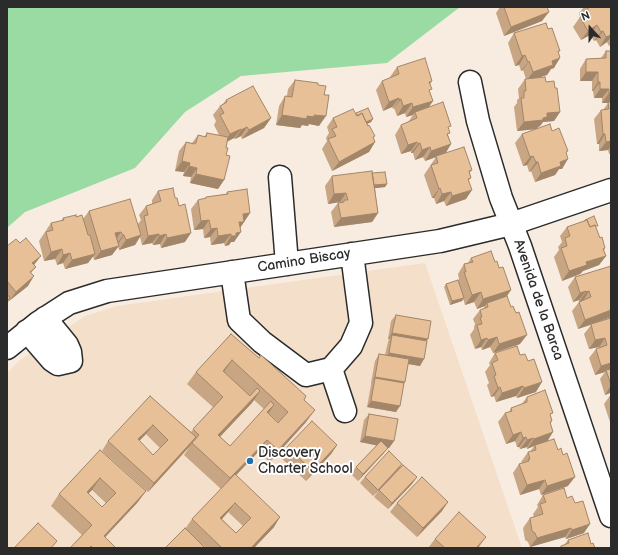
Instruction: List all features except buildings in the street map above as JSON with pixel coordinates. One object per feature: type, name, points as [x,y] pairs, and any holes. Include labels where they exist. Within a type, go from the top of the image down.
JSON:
[{"type":"street","name":"Avenida de la Barca","points":[[470,82],[480,128],[501,198],[520,246],[611,516]]},
{"type":"street","points":[[280,178],[287,264]]},
{"type":"street","name":"Camino Biscay","points":[[7,348],[45,318],[70,303],[107,291],[440,241],[511,224],[611,190]]},
{"type":"street","points":[[232,272],[239,320],[262,342],[306,376],[331,369],[351,346],[361,322],[352,254]]},
{"type":"street","points":[[27,331],[52,360],[58,364],[71,361],[70,352],[67,345],[45,318]]},
{"type":"street","points":[[331,369],[345,411]]},
{"type":"shaded area","name":"Discovery Charter School","points":[[425,263],[522,548],[7,548],[7,373],[20,360],[85,316],[117,306]]},
{"type":"green space","points":[[7,7],[460,7],[387,63],[241,76],[185,112],[135,168],[25,212],[7,228]]},
{"type":"place","name":"Discovery Charter School","points":[[250,461]]}]
